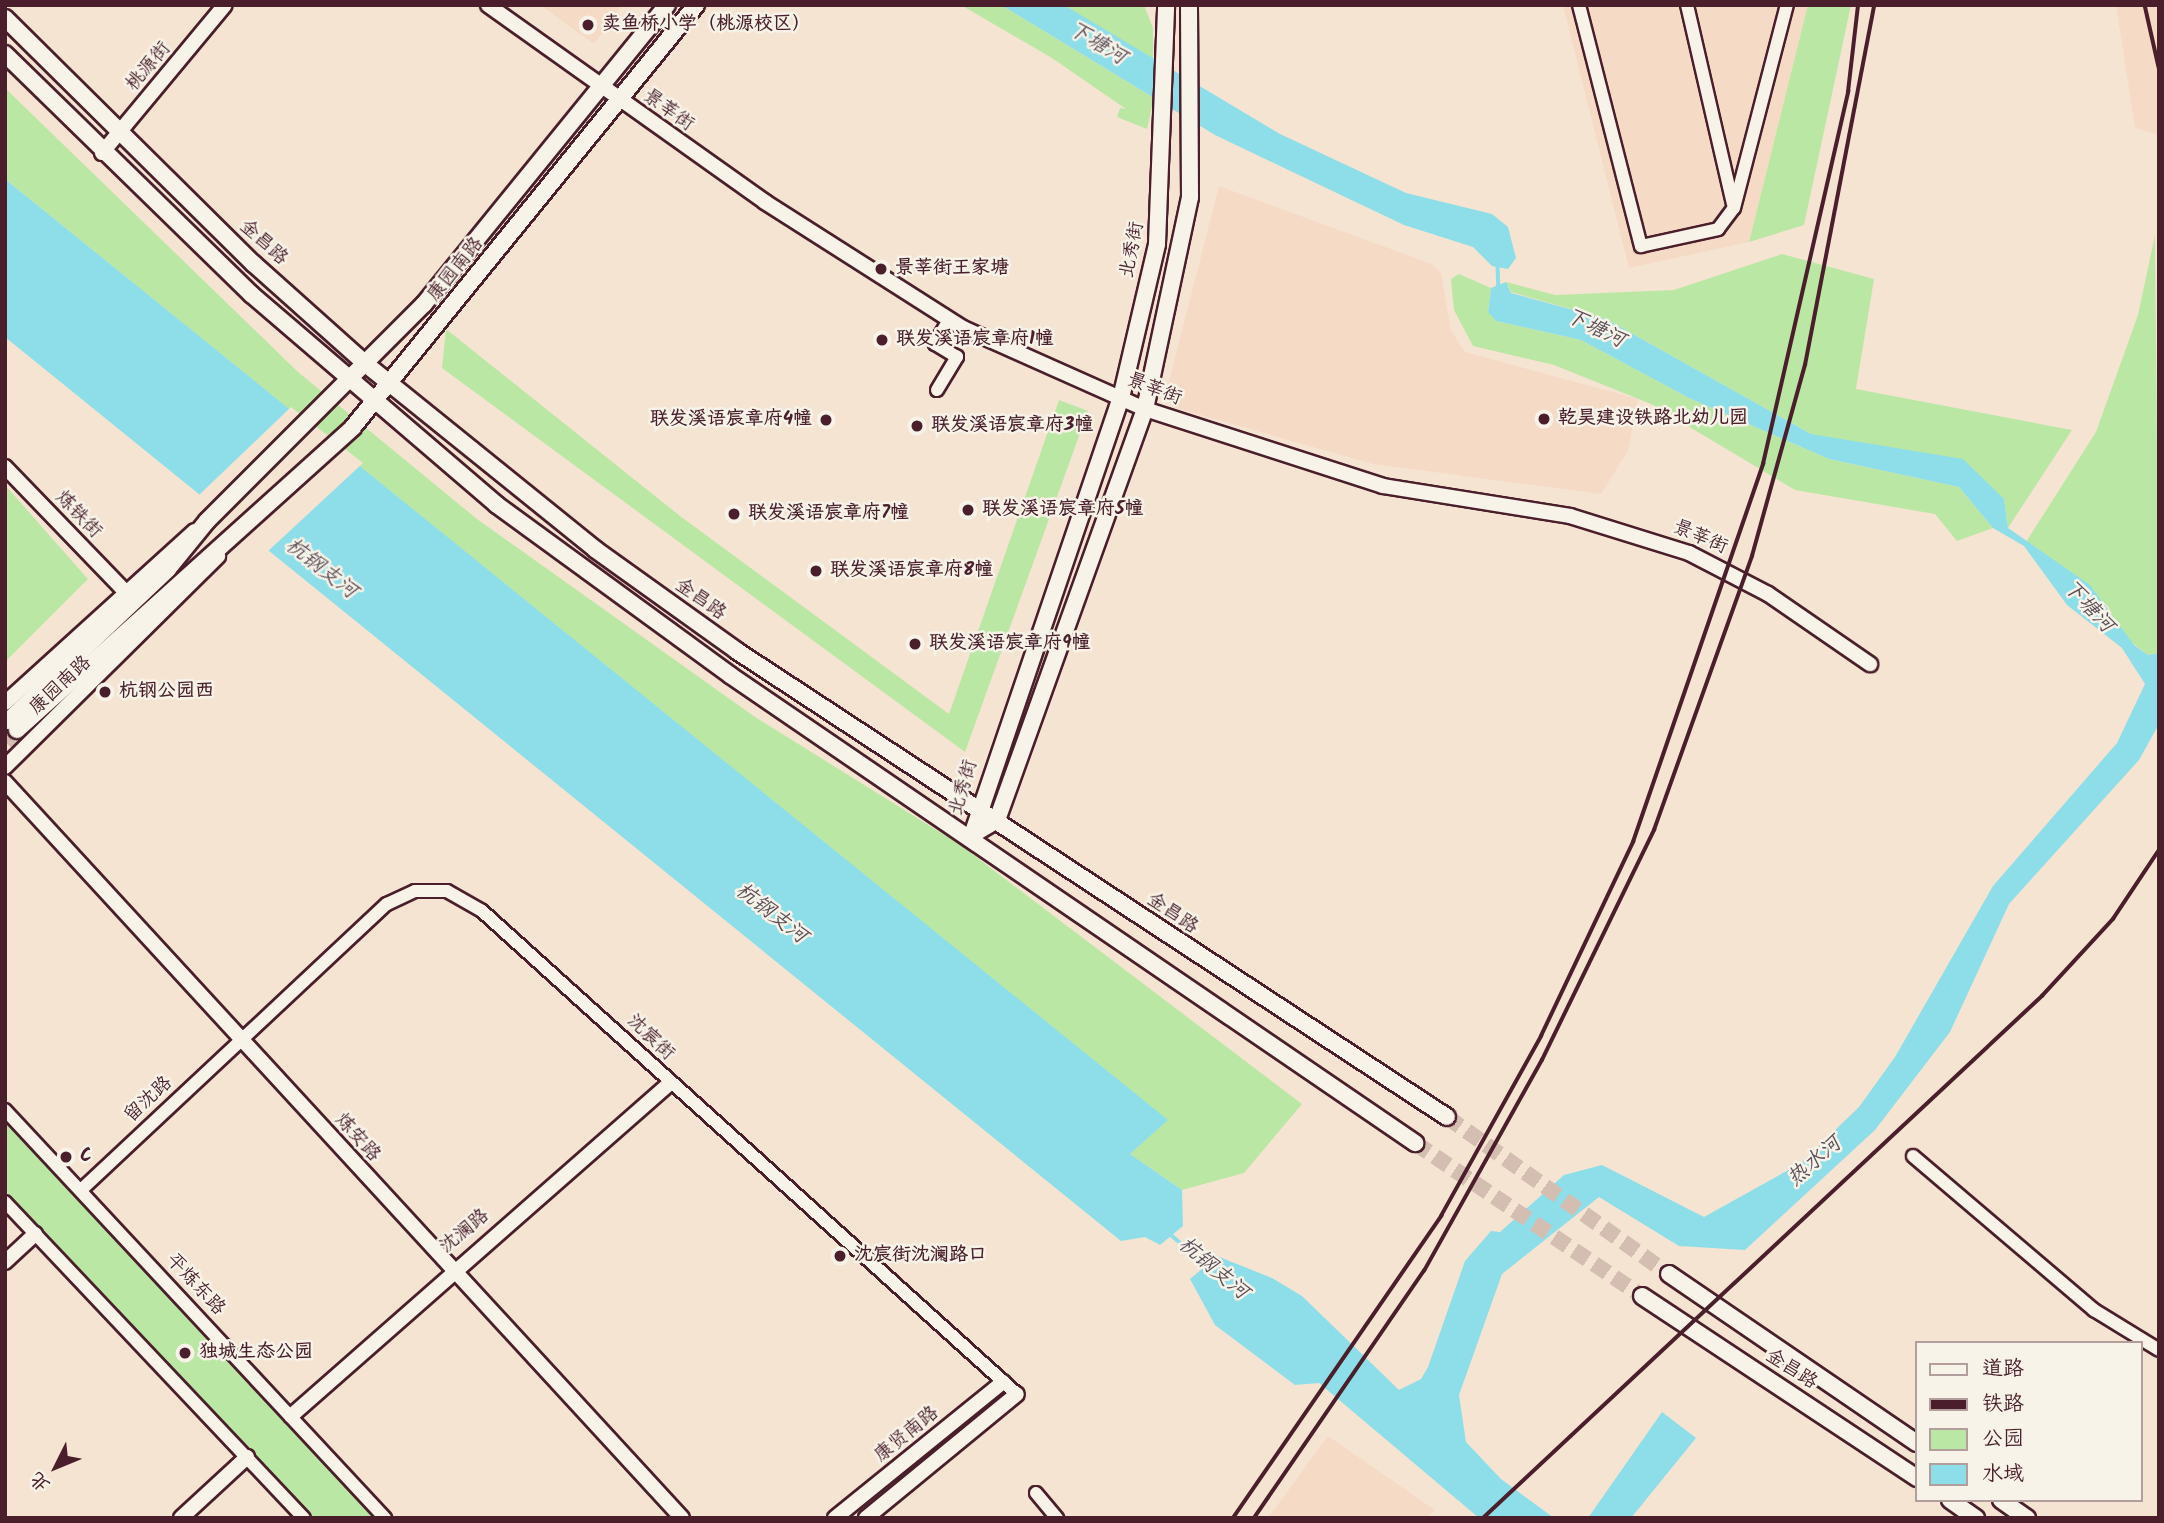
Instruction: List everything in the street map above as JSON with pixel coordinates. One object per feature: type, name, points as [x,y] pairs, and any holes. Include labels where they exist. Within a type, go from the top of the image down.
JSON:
[{"type":"main road","name":"康园南路","points":[[667,5],[424,304],[351,382],[207,521],[168,569],[13,726],[179,580],[229,542],[353,427],[392,383],[696,5]]},
{"type":"main road","name":"北秀街","points":[[972,835],[978,806],[1121,398],[1157,244],[1166,5]]},
{"type":"main road","points":[[997,820],[1145,409],[1190,197],[1192,126],[1189,5]]},
{"type":"main road","name":"金昌路","points":[[5,18],[117,135],[367,365],[650,591],[1447,1117]]},
{"type":"main road","points":[[5,54],[102,153],[351,382],[598,581],[972,835],[1415,1143]]},
{"type":"main road","name":"北秀街","points":[[972,835],[997,820]]},
{"type":"main road","name":"金昌路","points":[[1669,1274],[1916,1442]]},
{"type":"main road","name":"金昌路","points":[[1642,1296],[1916,1477]]},
{"type":"main road","points":[[1953,1502],[1976,1518]]},
{"type":"main road","points":[[2004,1502],[2027,1518]]},
{"type":"street","name":"桃源街","points":[[102,153],[225,5]]},
{"type":"street","name":"景莘街","points":[[488,5],[618,100],[949,320],[1145,409],[1383,486],[1628,531],[1718,565],[1870,664]]},
{"type":"street","points":[[1579,5],[1641,246],[1718,229],[1734,208],[1787,5]]},
{"type":"street","points":[[1687,5],[1734,208]]},
{"type":"street","points":[[937,390],[957,357],[934,344],[949,320]]},
{"type":"street","name":"炼铁街","points":[[5,467],[123,589]]},
{"type":"street","name":"康园南路","points":[[5,703],[123,589],[207,521]]},
{"type":"street","name":"康园南路","points":[[5,767],[187,592],[229,542]]},
{"type":"street","name":"炼安路","points":[[5,782],[450,1270],[682,1518]]},
{"type":"street","name":"沈宸街","points":[[242,1039],[387,904],[432,887],[482,911],[1017,1394]]},
{"type":"street","name":"留沈路","points":[[81,1190],[242,1039]]},
{"type":"street","name":"沈澜路","points":[[291,1416],[450,1270],[670,1083]]},
{"type":"street","name":"平炼东路","points":[[5,1110],[385,1518]]},
{"type":"street","points":[[1913,1156],[2094,1310],[2159,1350]]},
{"type":"street","points":[[5,1202],[304,1518]]},
{"type":"street","points":[[5,1262],[35,1234]]},
{"type":"street","name":"康贤南路","points":[[835,1518],[1003,1382]]},
{"type":"street","name":"康贤南路","points":[[866,1518],[1017,1394]]},
{"type":"street","points":[[181,1518],[247,1457]]},
{"type":"street","points":[[1036,1493],[1057,1518]]},
{"type":"shaded area","name":"卖鱼桥小学（桃源校区）","points":[[540,5],[622,5],[594,44]]},
{"type":"shaded area","points":[[1563,5],[1808,5],[1749,242],[1629,268]]},
{"type":"shaded area","points":[[2116,5],[2159,5],[2159,135],[2135,128]]},
{"type":"shaded area","points":[[1219,186],[1432,264],[1441,273],[1451,330],[1465,352],[1638,399],[1628,451],[1601,494],[1373,464],[1173,407],[1166,393]]},
{"type":"shaded area","points":[[1328,1436],[1435,1510],[1426,1518],[1268,1518]]},
{"type":"green space","points":[[961,5],[1001,5],[1154,98],[1147,129],[1117,117],[1120,108],[1126,109],[1052,58]]},
{"type":"green space","points":[[1064,5],[1144,5],[1153,28],[1153,63]]},
{"type":"green space","points":[[1808,5],[1851,5],[1804,225],[1749,242]]},
{"type":"green space","points":[[5,88],[298,372],[477,519],[755,717],[959,844],[1302,1104],[1244,1173],[1182,1190],[1130,1154],[1167,1120],[5,179]]},
{"type":"green space","points":[[2155,235],[2159,653],[2148,655],[2121,634],[2108,606],[2026,542],[2096,432],[2138,315]]},
{"type":"green space","points":[[1782,254],[1874,279],[1856,389],[2072,430],[2008,528],[2004,499],[1811,434],[1606,319],[1511,292],[1506,282],[1555,295],[1674,290]]},
{"type":"green space","points":[[1459,274],[1491,288],[1488,311],[1496,321],[1581,340],[1689,398],[1829,459],[1959,487],[1993,528],[1957,541],[1935,514],[1795,490],[1651,404],[1554,365],[1473,346],[1454,310],[1451,279]]},
{"type":"green space","points":[[446,329],[680,516],[949,714],[1059,400],[1088,411],[965,752],[442,368]]},
{"type":"green space","points":[[5,485],[88,579],[5,662]]},
{"type":"green space","name":"独城生态公园","points":[[5,1121],[375,1518],[309,1518],[5,1190]]},
{"type":"water","points":[[1001,5],[1064,5],[1280,134],[1406,193],[1492,214],[1508,227],[1516,258],[1508,269],[1492,266],[1473,247],[1404,225],[1215,135]]},
{"type":"water","points":[[5,179],[1168,1120],[1130,1154],[1182,1190],[1183,1226],[1160,1245],[1145,1237],[1121,1241],[5,337]]},
{"type":"water","name":"热水河","points":[[1506,282],[1511,293],[1606,319],[1811,434],[1963,459],[2004,499],[2008,528],[2090,585],[2134,645],[2148,655],[2159,653],[2159,724],[2139,760],[2009,904],[1950,1032],[1875,1130],[1745,1250],[1679,1246],[1599,1197],[1502,1274],[1459,1395],[1466,1442],[1501,1479],[1554,1518],[1479,1518],[1319,1383],[1295,1385],[1215,1325],[1190,1279],[1217,1256],[1272,1278],[1302,1296],[1399,1390],[1421,1379],[1428,1367],[1465,1261],[1491,1231],[1500,1232],[1564,1175],[1602,1165],[1704,1217],[1801,1163],[1859,1107],[1895,1057],[1993,886],[2117,743],[2145,684],[2122,648],[2067,605],[2024,546],[1993,528],[1959,487],[1829,459],[1689,398],[1581,340],[1496,321],[1488,312],[1491,288]]},
{"type":"water","points":[[1662,1412],[1696,1438],[1631,1518],[1588,1518]]},
{"type":"pier","points":[[291,407],[363,463],[266,553],[199,495]]},
{"type":"waterway","name":"下塘河","points":[[1498,265],[1499,289]]},
{"type":"waterway","name":"杭钢支河","points":[[1169,1233],[1208,1267]]},
{"type":"tunnel","points":[[5,742],[17,730]]},
{"type":"tunnel","points":[[1447,1117],[1669,1274]]},
{"type":"tunnel","points":[[1415,1143],[1642,1296]]},
{"type":"railway","points":[[1233,1518],[1441,1216],[1541,1036],[1633,842],[1763,464],[1848,92],[1858,5]]},
{"type":"railway","points":[[1254,1518],[1424,1271],[1542,1060],[1654,830],[1752,556],[1805,365],[1874,5]]},
{"type":"railway","points":[[2145,5],[2159,67]]},
{"type":"railway","points":[[1483,1518],[2042,996],[2113,919],[2159,850]]},
{"type":"place","name":"卖鱼桥小学（桃源校区）","points":[[588,25]]},
{"type":"place","name":"景莘街王家塘","points":[[881,269]]},
{"type":"place","name":"联发溪语宸章府1幢","points":[[882,340]]},
{"type":"place","name":"乾昊建设铁路北幼儿园","points":[[1544,419]]},
{"type":"place","name":"联发溪语宸章府4幢","points":[[826,420]]},
{"type":"place","name":"联发溪语宸章府3幢","points":[[917,426]]},
{"type":"place","name":"联发溪语宸章府5幢","points":[[968,510]]},
{"type":"place","name":"联发溪语宸章府7幢","points":[[734,514]]},
{"type":"place","name":"联发溪语宸章府8幢","points":[[816,571]]},
{"type":"place","name":"联发溪语宸章府9幢","points":[[915,644]]},
{"type":"place","name":"杭钢公园西","points":[[105,692]]},
{"type":"place","name":"C","points":[[66,1157]]},
{"type":"place","name":"沈宸街沈澜路口","points":[[840,1256]]},
{"type":"place","name":"独城生态公园","points":[[185,1353]]}]
